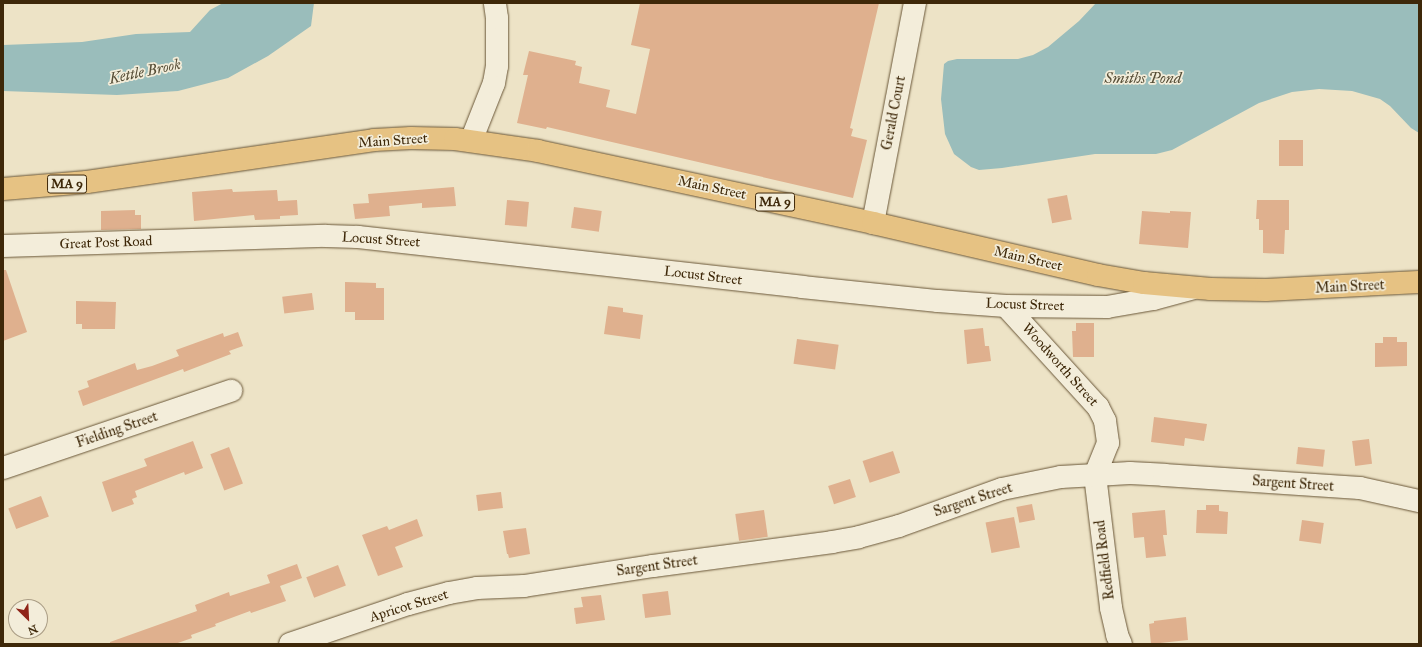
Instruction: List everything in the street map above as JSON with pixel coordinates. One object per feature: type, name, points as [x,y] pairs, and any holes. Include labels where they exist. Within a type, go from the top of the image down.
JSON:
[{"type":"highway","name":"Main Street","points":[[3,189],[87,182],[374,140],[411,138],[471,141],[538,151],[873,223],[1098,275],[1144,283],[1196,288],[1266,290],[1419,282]]},
{"type":"street","points":[[471,141],[494,83],[497,66],[497,18],[495,3]]},
{"type":"street","name":"Gerald Court","points":[[873,223],[915,3]]},
{"type":"street","name":"Locust Street","points":[[208,240],[333,236],[395,240],[802,287],[1006,306],[1107,307],[1153,299],[1196,288]]},
{"type":"street","name":"Great Post Road","points":[[3,246],[208,240]]},
{"type":"street","name":"Woodworth Street","points":[[1006,306],[1100,411],[1107,429],[1108,443],[1095,475]]},
{"type":"street","name":"Fielding Street","points":[[3,468],[231,392]]},
{"type":"street","name":"Sargent Street","points":[[531,584],[859,537],[899,526],[1002,490],[1037,481],[1095,475],[1130,473],[1157,474],[1360,488],[1419,500]]},
{"type":"street","name":"Redfield Road","points":[[1095,475],[1111,608],[1117,635],[1122,644]]},
{"type":"street","name":"Apricot Street","points":[[290,644],[436,596],[462,590],[531,584]]},
{"type":"water","name":"Kettle Brook","points":[[223,3],[314,3],[311,26],[268,56],[228,78],[178,91],[117,95],[3,91],[3,45],[82,42],[136,34],[190,32],[210,10]]},
{"type":"water","name":"Smiths Pond","points":[[1096,3],[1419,3],[1419,133],[1411,128],[1390,106],[1380,99],[1352,91],[1319,89],[1292,92],[1259,103],[1172,150],[1156,154],[1095,154],[979,170],[971,167],[954,154],[945,134],[941,99],[944,64],[948,61],[957,59],[1018,59],[1033,55],[1048,47],[1079,21]]},
{"type":"building","points":[[640,3],[879,3],[850,128],[853,129],[851,136],[867,140],[853,198],[547,127],[546,129],[517,123],[528,75],[523,75],[529,51],[576,61],[575,65],[582,67],[579,83],[610,90],[606,107],[636,114],[650,49],[631,45]]},
{"type":"building","points":[[1279,140],[1303,140],[1303,166],[1279,166]]},
{"type":"building","points":[[454,187],[456,206],[422,208],[422,203],[389,206],[390,216],[355,219],[353,204],[369,203],[368,194]]},
{"type":"building","points":[[232,189],[233,192],[277,190],[278,201],[297,200],[298,215],[280,216],[280,219],[255,220],[254,215],[194,221],[192,192]]},
{"type":"building","points":[[1067,195],[1072,220],[1052,223],[1047,199]]},
{"type":"building","points":[[507,200],[529,202],[527,227],[505,225]]},
{"type":"building","points":[[1257,200],[1289,200],[1289,230],[1285,230],[1284,254],[1263,253],[1263,230],[1259,230],[1259,219],[1256,219]]},
{"type":"building","points":[[574,207],[602,211],[599,232],[571,228]]},
{"type":"building","points":[[135,210],[135,215],[141,215],[141,229],[101,230],[101,211]]},
{"type":"building","points":[[1142,211],[1170,213],[1170,211],[1191,212],[1188,248],[1139,244]]},
{"type":"building","points":[[3,270],[6,270],[27,332],[3,341]]},
{"type":"building","points":[[345,282],[376,283],[376,288],[384,288],[384,320],[355,320],[355,312],[345,312]]},
{"type":"building","points":[[312,293],[314,310],[284,314],[282,297]]},
{"type":"building","points":[[76,301],[116,302],[115,329],[82,329],[82,324],[76,324]]},
{"type":"building","points":[[608,306],[623,308],[623,312],[643,315],[640,339],[604,334]]},
{"type":"building","points":[[1076,323],[1094,323],[1094,357],[1073,357],[1072,331],[1076,331]]},
{"type":"building","points":[[983,328],[985,346],[989,346],[991,361],[967,364],[964,330]]},
{"type":"building","points":[[238,332],[243,346],[229,351],[231,354],[184,372],[183,369],[83,406],[78,391],[89,387],[87,381],[135,363],[137,370],[152,366],[179,356],[176,350],[223,333],[224,337]]},
{"type":"building","points":[[1383,337],[1397,337],[1397,342],[1407,342],[1407,366],[1375,367],[1375,343],[1383,343]]},
{"type":"building","points":[[797,339],[839,345],[835,370],[794,364]]},
{"type":"building","points":[[1154,417],[1207,424],[1204,441],[1185,438],[1184,446],[1151,442]]},
{"type":"building","points":[[1369,439],[1372,464],[1355,466],[1352,441]]},
{"type":"building","points":[[193,441],[203,468],[185,475],[184,472],[135,491],[137,497],[132,499],[134,504],[112,512],[102,482],[147,466],[144,459]]},
{"type":"building","points":[[229,447],[243,483],[224,491],[210,454]]},
{"type":"building","points":[[1298,447],[1325,450],[1323,467],[1296,464]]},
{"type":"building","points":[[893,451],[900,473],[870,483],[863,461]]},
{"type":"building","points":[[850,479],[856,497],[834,504],[828,486]]},
{"type":"building","points":[[501,492],[503,508],[478,511],[476,495]]},
{"type":"building","points":[[41,496],[49,517],[16,529],[8,509]]},
{"type":"building","points":[[1032,504],[1035,520],[1019,523],[1016,507]]},
{"type":"building","points":[[1206,505],[1219,505],[1219,511],[1228,512],[1227,534],[1196,533],[1197,510],[1206,510]]},
{"type":"building","points":[[764,510],[768,537],[739,541],[735,514]]},
{"type":"building","points":[[1165,510],[1167,535],[1163,535],[1166,556],[1146,558],[1144,537],[1134,538],[1132,513]]},
{"type":"building","points":[[1014,517],[1020,547],[991,553],[986,523]]},
{"type":"building","points":[[417,519],[423,536],[395,547],[403,567],[378,576],[362,535],[387,526],[389,530]]},
{"type":"building","points":[[1302,520],[1324,523],[1321,544],[1299,541]]},
{"type":"building","points":[[526,528],[530,554],[509,558],[503,531]]},
{"type":"building","points":[[297,564],[302,578],[280,586],[286,601],[251,613],[250,611],[215,624],[216,626],[191,635],[192,638],[175,644],[110,644],[110,642],[197,611],[195,605],[229,592],[230,596],[270,583],[267,575]]},
{"type":"building","points":[[338,565],[346,586],[314,598],[306,577]]},
{"type":"building","points":[[668,591],[671,615],[645,618],[642,594]]},
{"type":"building","points":[[601,595],[605,620],[576,624],[574,608],[583,607],[581,597]]},
{"type":"building","points":[[1186,617],[1188,640],[1151,644],[1149,624],[1154,623],[1154,621]]}]
